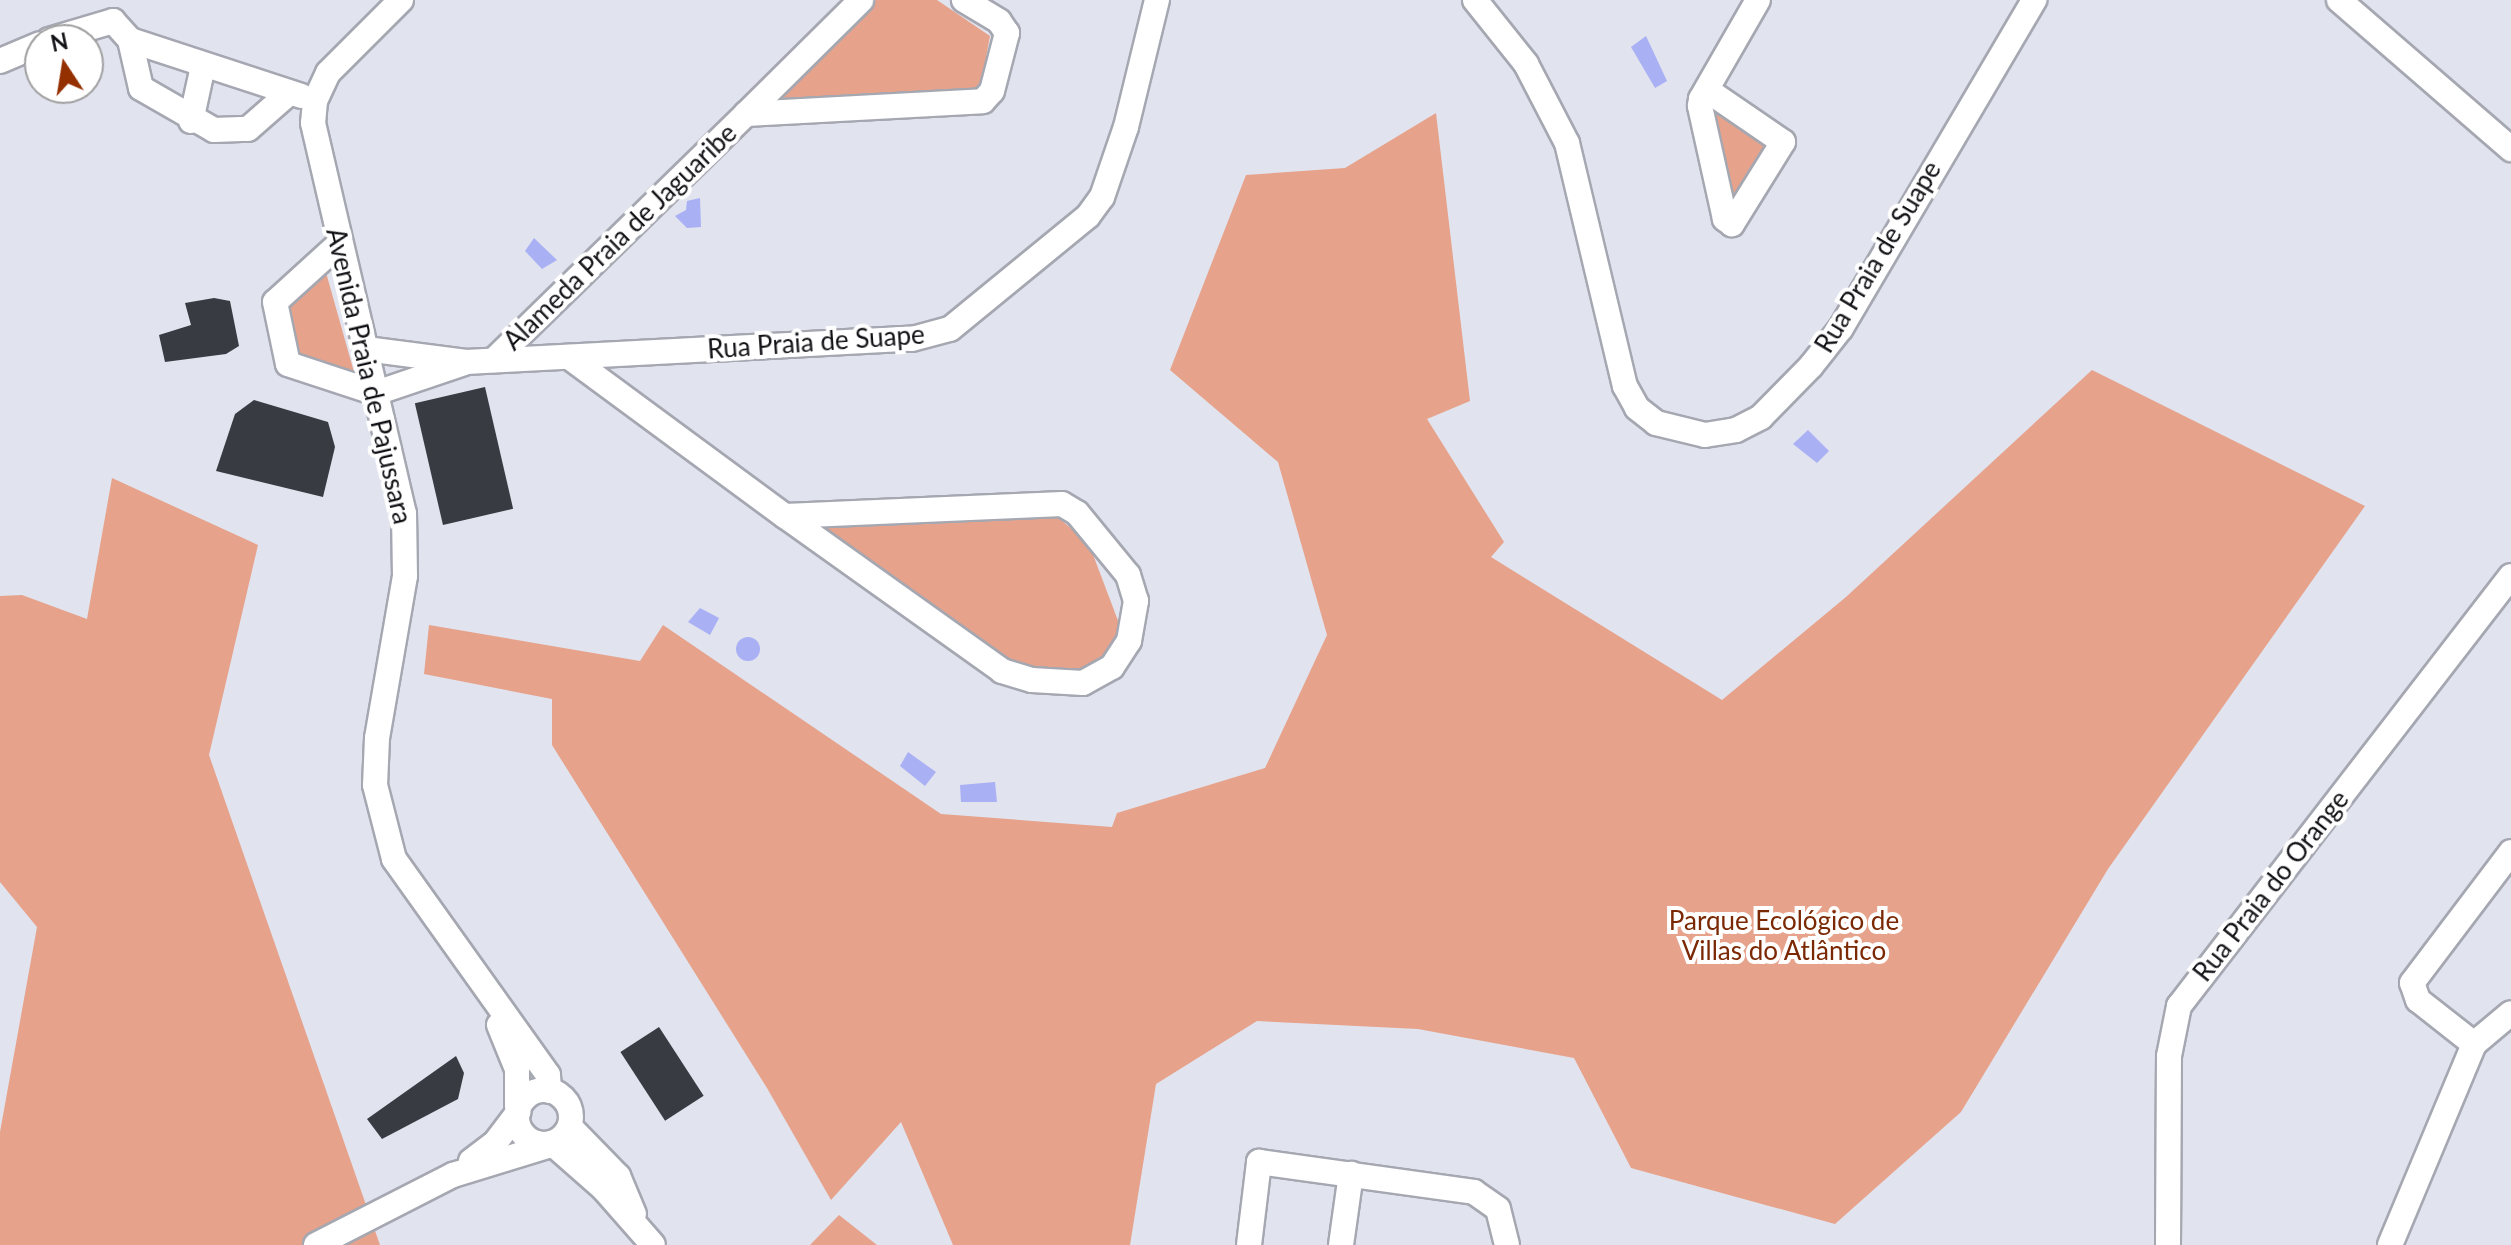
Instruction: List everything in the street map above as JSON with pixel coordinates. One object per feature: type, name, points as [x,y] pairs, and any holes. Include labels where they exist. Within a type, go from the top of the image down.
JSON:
[{"type":"street","points":[[130,40],[315,101],[347,51],[401,0]]},
{"type":"street","name":"Alameda Praia de Jaguaribe","points":[[494,360],[861,0]]},
{"type":"street","name":"Alameda Praia de Jaguaribe","points":[[746,114],[983,101],[992,91],[1007,33],[999,21],[964,0]]},
{"type":"street","name":"Rua Praia de Suape","points":[[366,349],[466,362],[912,339],[967,320],[1088,216],[1102,197],[1126,127],[1157,0]]},
{"type":"street","name":"Rua Praia de Suape","points":[[1475,0],[1526,64],[1567,143],[1625,386],[1637,408],[1656,423],[1705,435],[1736,430],[1761,417],[1787,394],[1841,328],[2034,0]]},
{"type":"street","points":[[1707,90],[1783,142],[1732,224],[1725,219],[1700,106],[1707,90],[1758,0]]},
{"type":"street","points":[[2339,0],[2511,149]]},
{"type":"street","points":[[85,24],[114,11],[130,40],[141,88],[191,121],[214,130],[248,129],[289,93]]},
{"type":"street","points":[[0,61],[24,51]]},
{"type":"street","points":[[191,121],[203,66]]},
{"type":"street","name":"Avenida Praia de Pajussara","points":[[315,101],[315,135],[376,393],[406,542],[377,738],[381,824],[394,859],[423,906],[548,1075],[549,1091]]},
{"type":"street","points":[[339,244],[275,302],[285,357],[296,368],[376,393]]},
{"type":"street","points":[[569,357],[785,516],[1015,677],[1083,683],[1112,667],[1129,641],[1136,601],[1128,575],[1077,513],[1062,504],[785,516]]},
{"type":"street","name":"Rua Praia de Suape","points":[[376,393],[466,362]]},
{"type":"street","name":"Rua Praia do Orange","points":[[2168,1245],[2169,1056],[2179,1006],[2511,576]]},
{"type":"street","points":[[2474,1044],[2418,1000],[2412,983],[2511,852]]},
{"type":"street","name":"Avenida Praia de Pajussara","points":[[486,993],[517,1069],[518,1109]]},
{"type":"street","points":[[2390,1245],[2474,1044],[2511,1013]]},
{"type":"street","points":[[453,1175],[495,1143],[529,1092],[549,1091],[564,1105],[557,1139]]},
{"type":"street","points":[[518,1109],[528,1134],[557,1139],[618,1176],[638,1224],[653,1245]]},
{"type":"street","points":[[316,1245],[453,1175],[557,1139]]},
{"type":"street","points":[[1249,1245],[1259,1162],[1474,1192],[1498,1209],[1507,1245]]},
{"type":"street","points":[[1341,1245],[1351,1174]]},
{"type":"green space","points":[[876,0],[937,0],[990,36],[980,90],[769,103]]},
{"type":"green space","points":[[1707,107],[1772,147],[1730,214]]},
{"type":"green space","name":"Parque Ecológico de Villas do Atlântico","points":[[1436,113],[1470,401],[1427,419],[1504,542],[1491,557],[1722,700],[1846,597],[2092,370],[2365,506],[2108,869],[1961,1112],[1835,1224],[1631,1168],[1574,1058],[1418,1029],[1257,1021],[1156,1084],[1130,1245],[953,1245],[901,1122],[831,1200],[767,1088],[552,745],[552,699],[424,674],[429,625],[640,661],[663,625],[941,814],[1112,827],[1117,813],[1265,768],[1327,635],[1278,462],[1170,370],[1246,175],[1345,168]]},
{"type":"green space","points":[[325,269],[354,372],[295,355],[283,310]]},
{"type":"green space","points":[[112,478],[258,545],[209,755],[380,1245],[0,1245],[0,1132],[37,927],[0,882],[0,596],[22,595],[87,619]]},
{"type":"green space","points":[[1052,512],[1089,544],[1120,626],[1112,657],[1087,675],[1037,674],[1003,663],[805,523]]},
{"type":"green space","points":[[839,1215],[877,1245],[810,1245]]},
{"type":"water","points":[[1646,36],[1667,81],[1655,88],[1631,47]]},
{"type":"water","points":[[700,198],[701,227],[687,228],[675,216],[686,210],[687,201]]},
{"type":"water","points":[[534,238],[557,260],[542,269],[525,251]]},
{"type":"water","points":[[1808,430],[1829,451],[1817,463],[1793,444]]},
{"type":"water","points":[[700,608],[719,618],[710,635],[688,622]]},
{"type":"water","points":[[748,637],[757,640],[760,649],[757,658],[748,661],[739,658],[736,649],[739,640]]},
{"type":"water","points":[[908,752],[936,772],[925,786],[900,766]]},
{"type":"water","points":[[995,782],[997,802],[961,802],[960,785]]},
{"type":"building","points":[[214,298],[230,301],[239,346],[226,354],[165,362],[159,335],[191,325],[185,303]]},
{"type":"building","points":[[485,387],[513,509],[443,525],[415,403]]},
{"type":"building","points":[[254,400],[328,422],[335,447],[323,497],[216,471],[235,414]]},
{"type":"building","points":[[659,1027],[704,1096],[665,1121],[620,1052]]},
{"type":"building","points":[[456,1056],[464,1073],[458,1099],[382,1139],[367,1119]]}]
